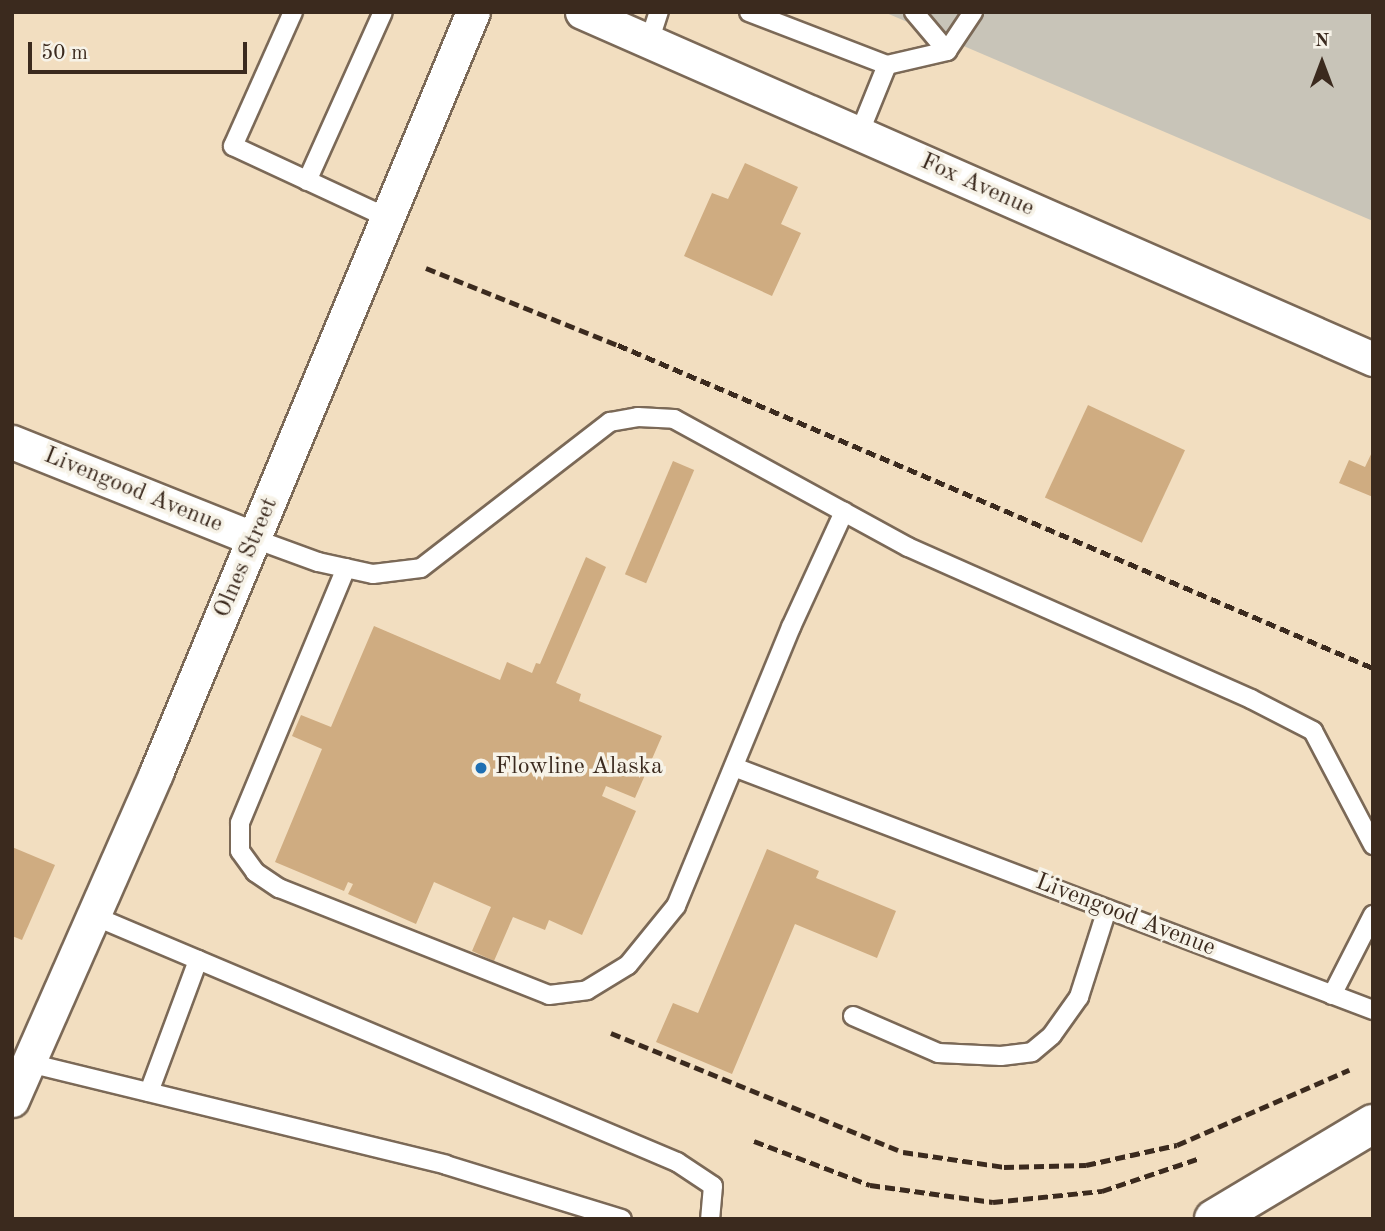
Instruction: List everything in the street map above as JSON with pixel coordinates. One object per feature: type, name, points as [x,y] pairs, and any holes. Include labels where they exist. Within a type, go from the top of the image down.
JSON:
[{"type":"street","name":"Olnes Street","points":[[12,1100],[94,916],[255,539],[473,12]]},
{"type":"street","name":"Fox Avenue","points":[[582,12],[654,27],[859,134],[1373,359]]},
{"type":"street","name":"Livengood Avenue","points":[[12,442],[255,539]]},
{"type":"street","points":[[1214,1219],[1373,1124]]},
{"type":"lane","points":[[293,12],[233,146],[388,218]]},
{"type":"lane","points":[[307,181],[383,12]]},
{"type":"lane","points":[[749,12],[887,65],[947,51],[973,12]]},
{"type":"lane","points":[[914,12],[947,51]]},
{"type":"lane","points":[[859,134],[887,65]]},
{"type":"lane","points":[[255,539],[373,574],[421,568],[610,422],[638,417],[674,419],[908,547],[1251,699],[1313,731],[1373,845]]},
{"type":"lane","points":[[346,568],[240,823],[240,851],[255,872],[279,888],[549,995],[587,990],[628,965],[676,906],[844,512]]},
{"type":"lane","name":"Livengood Avenue","points":[[734,766],[1373,1010]]},
{"type":"lane","points":[[853,1016],[938,1053],[1001,1056],[1032,1052],[1052,1035],[1079,997],[1107,909]]},
{"type":"lane","points":[[1332,995],[1373,915]]},
{"type":"lane","points":[[94,916],[677,1162],[713,1186],[710,1219]]},
{"type":"lane","points":[[149,1092],[198,960]]},
{"type":"lane","points":[[29,1063],[446,1165],[622,1219]]},
{"type":"shaded area","points":[[884,12],[1373,12],[1373,221]]},
{"type":"building","points":[[745,163],[798,187],[781,224],[801,233],[772,296],[684,256],[712,193],[728,199]]},
{"type":"building","points":[[1088,405],[1185,450],[1142,543],[1045,497]]},
{"type":"building","points":[[1373,450],[1373,497],[1339,483],[1349,460],[1365,467]]},
{"type":"building","points":[[673,461],[694,470],[646,583],[625,574]]},
{"type":"building","name":"Flowline Alaska","points":[[586,557],[606,567],[556,683],[581,694],[579,701],[662,736],[635,798],[606,786],[602,796],[636,811],[582,935],[549,920],[545,930],[513,917],[494,961],[472,951],[491,907],[434,882],[416,924],[348,894],[353,884],[348,882],[344,891],[275,862],[322,749],[292,736],[301,715],[331,727],[374,626],[500,680],[507,662],[532,673],[536,663],[540,664]]},
{"type":"building","points":[[12,847],[55,865],[22,940],[12,936]]},
{"type":"building","points":[[767,849],[819,871],[816,878],[896,911],[877,958],[795,924],[732,1074],[656,1042],[673,1003],[698,1013]]},
{"type":"railway","points":[[426,268],[618,345],[1373,668]]},
{"type":"railway","points":[[611,1033],[903,1152],[1004,1167],[1086,1165],[1177,1145],[1349,1070]]},
{"type":"railway","points":[[754,1141],[870,1185],[993,1202],[1102,1191],[1200,1158]]},
{"type":"place","name":"Flowline Alaska","points":[[481,768]]}]
